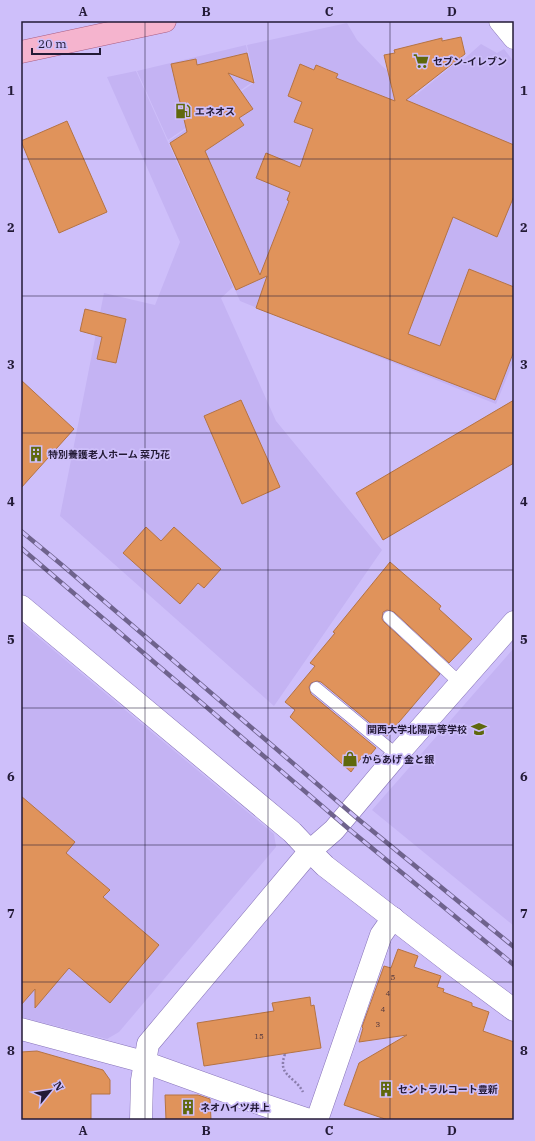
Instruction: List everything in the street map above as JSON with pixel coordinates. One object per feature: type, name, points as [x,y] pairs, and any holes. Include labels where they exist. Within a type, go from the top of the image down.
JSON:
[{"type":"main road","points":[[21,52],[101,28],[165,21]]},
{"type":"street","points":[[500,21],[514,38]]},
{"type":"street","points":[[21,606],[292,832],[325,866],[514,1010]]},
{"type":"street","points":[[140,1120],[142,1080],[148,1044],[310,851],[334,830],[397,755],[514,622]]},
{"type":"street","points":[[317,1120],[380,935],[393,918]]},
{"type":"street","points":[[21,1029],[144,1062],[309,1120]]},
{"type":"lane","points":[[389,617],[460,684]]},
{"type":"lane","points":[[316,688],[397,755]]},
{"type":"path","points":[[285,1054],[282,1062],[284,1070],[296,1082],[303,1094]]},
{"type":"shaded area","points":[[347,23],[357,40],[382,66],[416,95],[453,65],[455,67],[481,44],[497,53],[504,49],[514,62],[514,360],[496,404],[240,301],[169,141],[255,82],[247,45]]},
{"type":"shaded area","name":"エネオス","points":[[246,45],[254,81],[168,140],[137,71]]},
{"type":"shaded area","points":[[136,71],[233,287],[221,298],[276,421],[382,550],[274,706],[60,516],[104,293],[155,305],[180,242],[107,77]]},
{"type":"shaded area","points":[[21,623],[274,834],[276,847],[119,1032],[107,1039],[21,1017]]},
{"type":"shaded area","name":"関西大学北陽高等学校","points":[[514,648],[514,926],[372,810]]},
{"type":"building","points":[[461,37],[465,54],[406,100],[514,145],[514,196],[497,237],[453,217],[408,334],[440,346],[469,269],[514,287],[514,351],[495,400],[256,308],[267,276],[236,290],[170,143],[187,132],[171,64],[196,59],[197,65],[247,53],[254,83],[228,73],[253,109],[239,118],[244,125],[205,151],[260,275],[289,201],[287,200],[290,192],[256,178],[266,153],[300,167],[313,129],[294,122],[302,102],[288,96],[300,64],[314,70],[316,65],[338,74],[336,78],[395,101],[384,55],[395,53],[394,50],[442,38],[442,41]]},
{"type":"building","points":[[67,121],[107,212],[59,233],[21,141]]},
{"type":"building","points":[[85,309],[126,319],[116,363],[97,359],[102,337],[80,331]]},
{"type":"building","name":"特別養護老人ホーム 菜乃花","points":[[21,380],[74,429],[21,488]]},
{"type":"building","points":[[241,400],[280,487],[242,504],[204,416]]},
{"type":"building","points":[[514,400],[514,463],[383,540],[356,493]]},
{"type":"building","points":[[146,527],[161,541],[174,527],[221,569],[204,588],[198,583],[180,604],[123,553]]},
{"type":"building","points":[[390,562],[441,606],[439,609],[472,639],[449,663],[394,612],[387,610],[383,612],[382,619],[384,622],[440,674],[386,736],[321,682],[317,681],[311,683],[309,687],[311,694],[376,748],[366,760],[362,757],[351,772],[290,717],[295,710],[285,702],[315,666],[310,663],[335,633],[333,632]]},
{"type":"building","points":[[21,796],[75,842],[66,853],[110,890],[103,897],[159,945],[110,1003],[69,968],[35,1008],[35,989],[21,1005]]},
{"type":"building","points":[[398,949],[418,956],[414,967],[441,976],[437,987],[444,989],[443,992],[472,1003],[472,1006],[489,1012],[483,1031],[514,1042],[514,1120],[388,1120],[344,1105],[359,1063],[407,1035],[359,1042],[362,1027],[384,966],[391,968]]},
{"type":"building","points":[[310,997],[311,1006],[314,1005],[321,1048],[204,1066],[197,1023],[274,1011],[272,1003]]},
{"type":"building","points":[[37,1051],[103,1070],[110,1080],[110,1094],[91,1094],[91,1120],[21,1120],[21,1052]]},
{"type":"building","name":"ネオハイツ井上","points":[[165,1095],[198,1095],[210,1099],[211,1120],[166,1120]]},
{"type":"railway","points":[[21,531],[358,819],[514,947]]},
{"type":"railway","points":[[21,548],[350,830],[514,965]]},
{"type":"place","name":"セブン-イレブン","points":[[421,61]]},
{"type":"place","name":"エネオス","points":[[183,111]]},
{"type":"place","name":"特別養護老人ホーム 菜乃花","points":[[36,454]]},
{"type":"place","name":"関西大学北陽高等学校","points":[[479,729]]},
{"type":"place","name":"からあげ 金と銀","points":[[350,759]]},
{"type":"place","name":"セントラルコート豊新","points":[[386,1089]]},
{"type":"place","name":"ネオハイツ井上","points":[[188,1107]]}]
